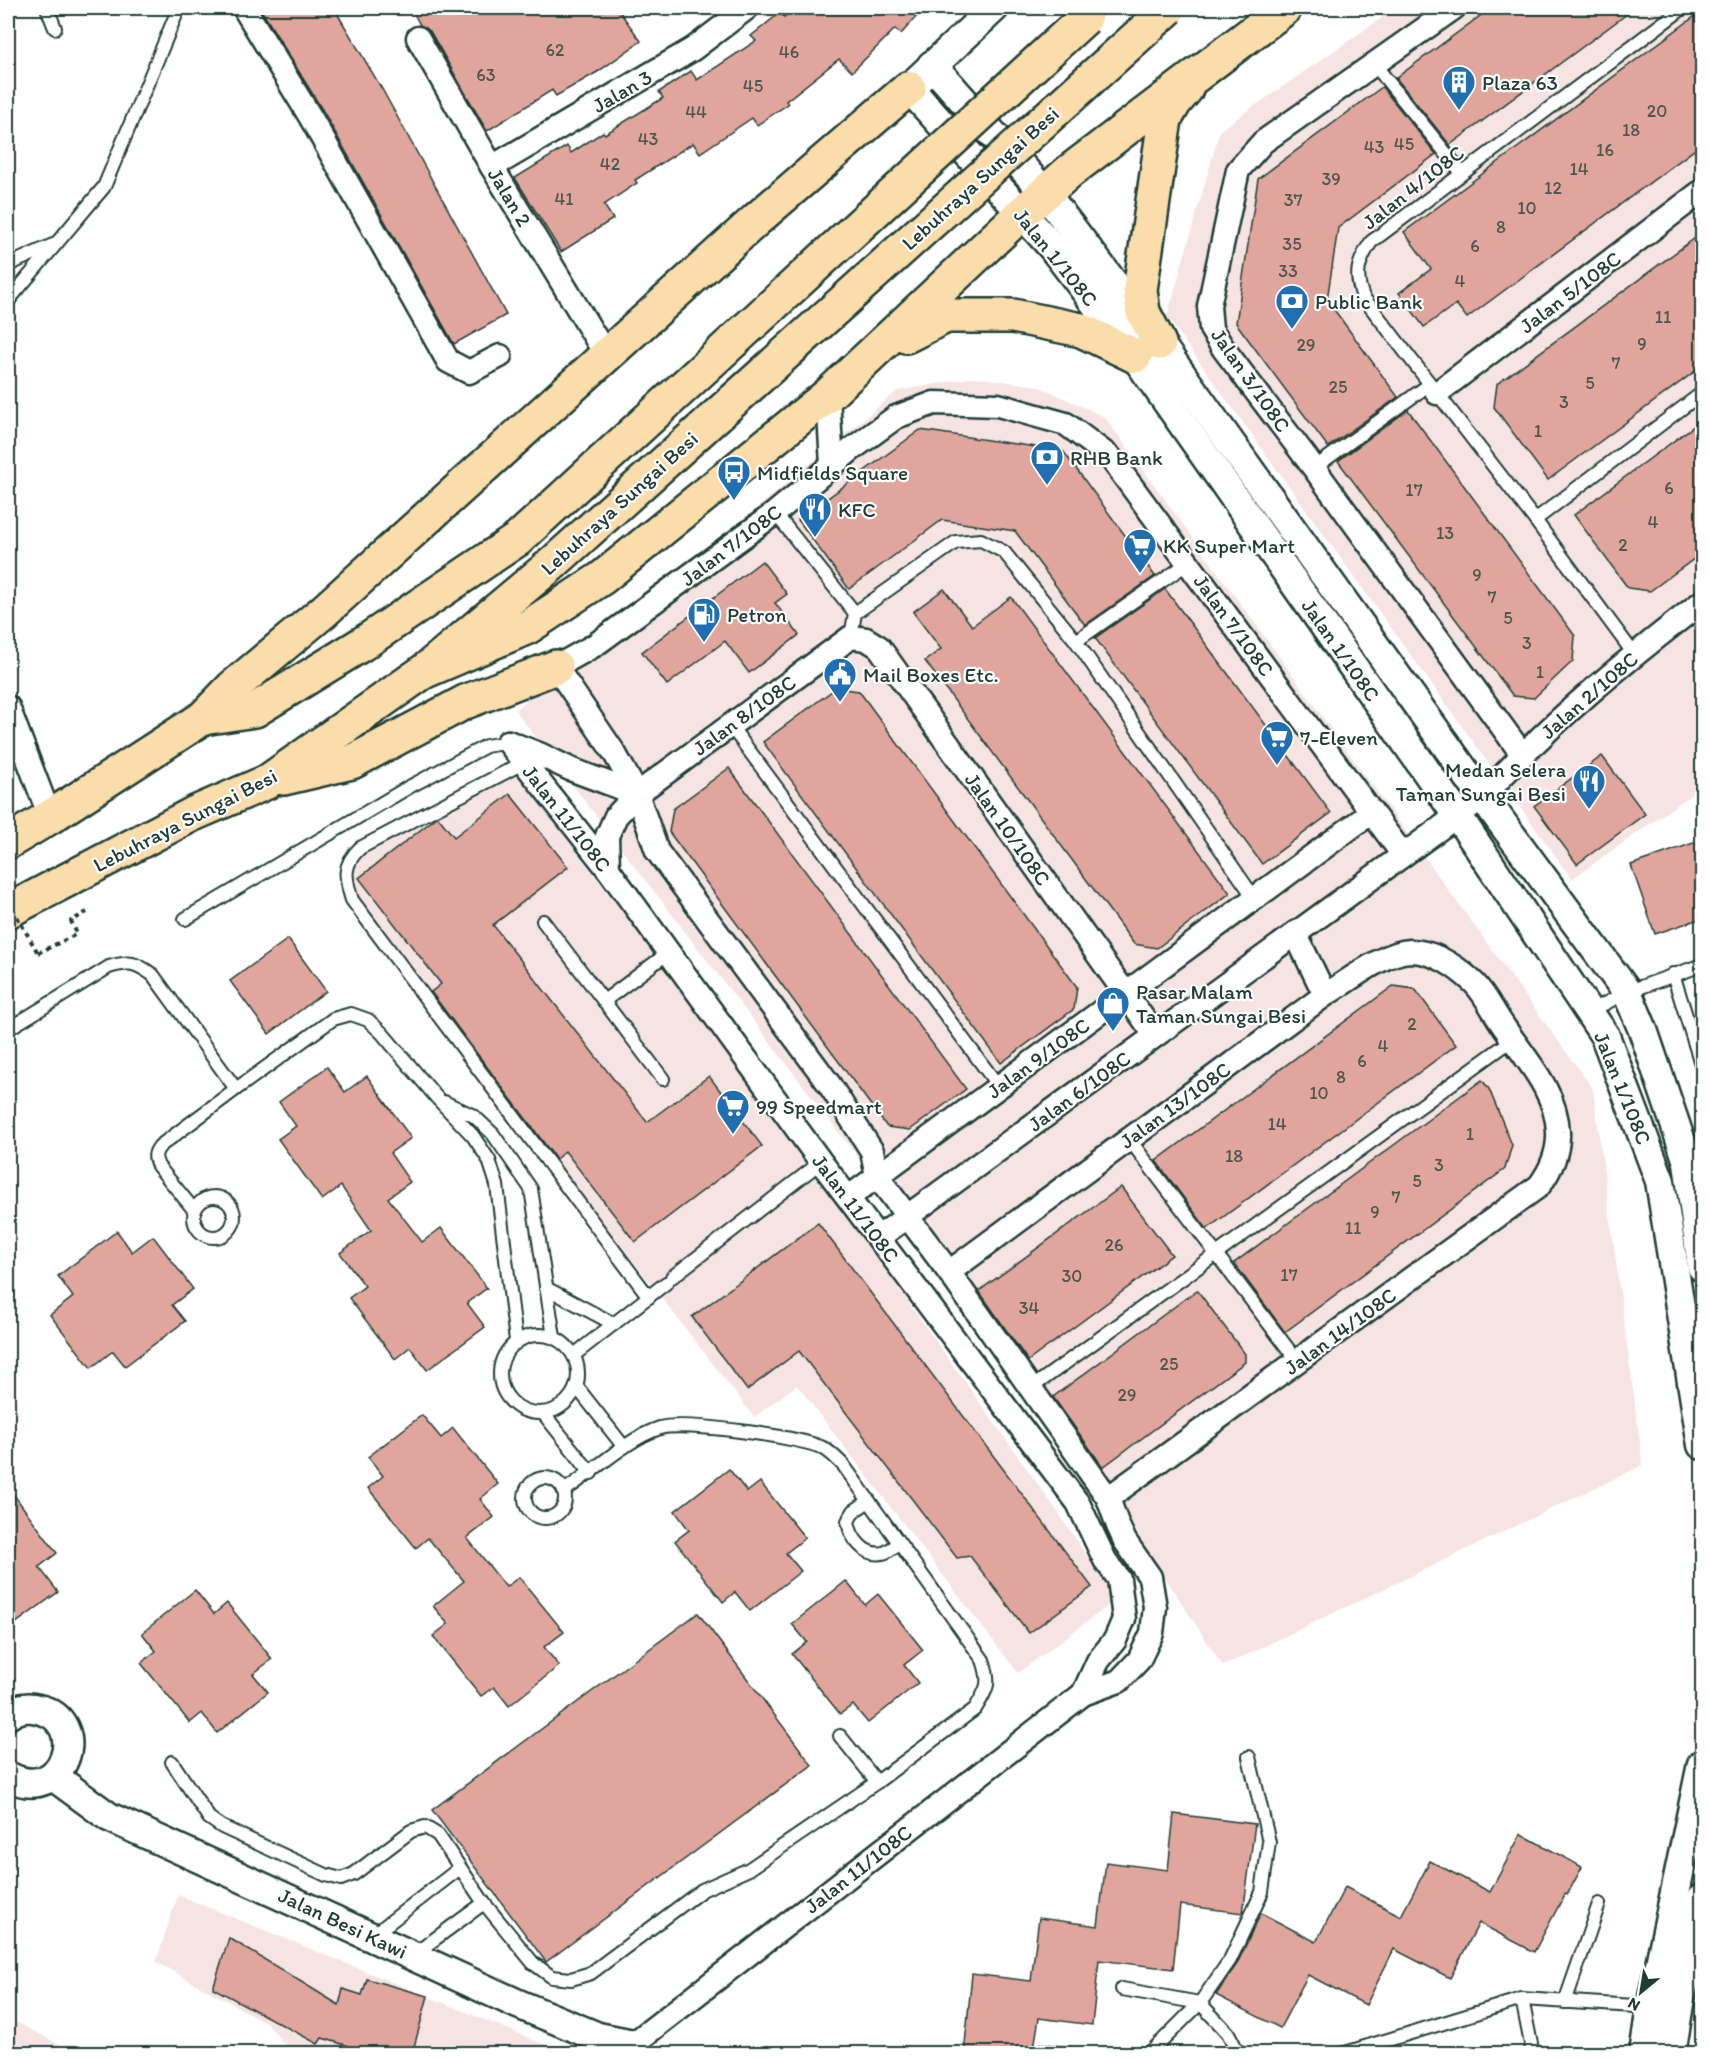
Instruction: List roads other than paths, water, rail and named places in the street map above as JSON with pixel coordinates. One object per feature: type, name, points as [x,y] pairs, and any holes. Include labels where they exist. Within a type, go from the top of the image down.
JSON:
[{"type":"highway","name":"Lebuhraya Sungai Besi","points":[[8,842],[203,718],[255,710],[362,644],[518,539],[1096,8]]},
{"type":"highway","name":"Lebuhraya Sungai Besi","points":[[8,911],[193,814],[267,782],[423,672],[552,564],[1169,8]]},
{"type":"highway","points":[[423,672],[528,627],[602,578],[828,395],[1070,171],[1285,8]]},
{"type":"highway","points":[[876,351],[945,316],[1013,316],[1081,330],[1147,350],[1140,290],[1166,119],[1175,102],[1206,68]]},
{"type":"highway","points":[[203,718],[232,687],[323,612],[757,219],[920,76]]},
{"type":"highway","points":[[267,782],[352,762],[465,702],[556,667]]},
{"type":"street","points":[[244,8],[311,118],[448,361],[469,372],[500,356]]},
{"type":"street","name":"Jalan 3","points":[[492,167],[693,49],[747,8]]},
{"type":"street","points":[[920,76],[994,8]]},
{"type":"street","name":"Jalan 3/108C","points":[[1454,8],[1263,142],[1238,170],[1209,306],[1211,329],[1522,754]]},
{"type":"street","name":"Jalan 2","points":[[418,38],[492,167],[606,355]]},
{"type":"street","name":"Jalan 1/108C","points":[[920,76],[1033,203],[1147,350],[1483,796],[1627,992],[1643,1030],[1688,1162],[1702,1268]]},
{"type":"street","name":"Jalan 5/108C","points":[[1433,388],[1702,191]]},
{"type":"street","name":"Jalan 1/108C","points":[[1147,350],[1605,1036],[1660,1180],[1702,1445]]},
{"type":"street","points":[[828,395],[832,466]]},
{"type":"street","name":"Jalan 7/108C","points":[[556,667],[595,645],[775,513],[896,417],[934,403],[998,405],[1066,423],[1110,457],[1403,855]]},
{"type":"street","name":"Jalan 2/108C","points":[[1483,796],[1522,754],[1634,654],[1702,602]]},
{"type":"street","name":"Jalan 8/108C","points":[[608,869],[607,836],[616,816],[637,794],[851,637]]},
{"type":"street","name":"Jalan 10/108C","points":[[851,637],[866,639],[879,647],[1155,1035]]},
{"type":"street","name":"Jalan 11/108C","points":[[556,667],[615,754],[637,794],[657,851],[829,1084],[872,1151],[877,1176],[949,1272],[1108,1498],[1125,1541],[1150,1577],[1155,1607],[1152,1633],[1139,1660],[1119,1682],[1083,1694],[636,2049]]},
{"type":"street","points":[[8,706],[16,754],[50,817]]},
{"type":"street","points":[[508,742],[570,769],[637,794]]},
{"type":"street","name":"Jalan 11/108C","points":[[508,742],[608,869],[821,1162],[1078,1503],[1105,1560],[1119,1579],[1124,1619],[1115,1640],[1098,1661],[1083,1694]]},
{"type":"street","name":"Jalan 6/108C","points":[[879,1237],[1483,796]]},
{"type":"street","name":"Jalan 9/108C","points":[[849,1197],[1372,812]]},
{"type":"street","points":[[1295,933],[1325,995]]},
{"type":"street","name":"Jalan 13/108C","points":[[949,1272],[1325,995],[1387,957],[1409,951],[1432,955],[1453,966],[1476,985],[1512,1040]]},
{"type":"street","name":"Jalan 14/108C","points":[[1108,1498],[1539,1186],[1551,1170],[1557,1150],[1558,1130],[1552,1106],[1540,1079],[1512,1040]]},
{"type":"street","points":[[8,1713],[32,1707],[44,1710],[61,1724],[68,1746],[66,1757],[53,1776],[30,1783],[17,1781],[8,1776]]},
{"type":"street","points":[[1671,2054],[1665,2006],[1702,1764]]},
{"type":"street","name":"Jalan Besi Kawi","points":[[53,1776],[109,1817],[372,1935],[518,2004],[598,2037],[636,2049]]},
{"type":"street","points":[[1644,2054],[1665,2006],[1702,1898]]},
{"type":"lane","points":[[46,8],[55,28]]},
{"type":"lane","points":[[8,301],[104,187],[177,8]]},
{"type":"lane","name":"Jalan 4/108C","points":[[1634,654],[1535,520],[1362,297],[1357,283],[1360,260],[1371,242],[1683,8]]},
{"type":"lane","points":[[1374,63],[1462,173]]},
{"type":"lane","points":[[8,265],[56,244]]},
{"type":"lane","points":[[1314,468],[1433,388]]},
{"type":"lane","points":[[1535,520],[1702,393]]},
{"type":"lane","points":[[775,513],[855,613]]},
{"type":"lane","points":[[851,637],[855,613],[956,542],[981,540],[1004,552],[1076,641],[1255,898]]},
{"type":"lane","points":[[1076,641],[1188,563]]},
{"type":"lane","points":[[730,725],[999,1087]]},
{"type":"lane","points":[[184,919],[409,787],[486,746],[508,742]]},
{"type":"lane","points":[[523,763],[360,848],[352,855],[347,868],[346,881],[352,900],[648,1297]]},
{"type":"lane","points":[[543,921],[663,1079]]},
{"type":"lane","points":[[604,1001],[668,953]]},
{"type":"lane","points":[[8,1029],[109,967],[124,963],[138,964],[153,975],[236,1089]]},
{"type":"lane","points":[[1589,1012],[1627,992],[1702,965]]},
{"type":"lane","points":[[1673,974],[1702,1067]]},
{"type":"lane","points":[[194,1210],[154,1159],[160,1146],[333,1019],[351,1014],[368,1020],[473,1136],[489,1160],[497,1185],[516,1341]]},
{"type":"lane","points":[[1031,1389],[1512,1040]]},
{"type":"lane","points":[[437,1098],[474,1116],[493,1134],[531,1189],[554,1337]]},
{"type":"lane","points":[[1129,1139],[1298,1362]]},
{"type":"lane","points":[[574,1355],[821,1162]]},
{"type":"lane","points":[[546,1288],[614,1324]]},
{"type":"lane","points":[[542,1334],[554,1337],[566,1344],[574,1355],[579,1376],[569,1399],[558,1409],[543,1413],[530,1412],[518,1407],[508,1398],[499,1374],[501,1361],[516,1341],[542,1334]]},
{"type":"lane","points":[[576,1386],[624,1447]]},
{"type":"lane","points":[[543,1413],[591,1473]]},
{"type":"lane","points":[[172,1762],[209,1818],[222,1827],[326,1875],[341,1879],[354,1874],[411,1831],[425,1827],[438,1835],[484,1903],[533,1963],[552,1977],[570,1979],[591,1973],[702,1890],[748,1869],[878,1782],[975,1709],[984,1695],[989,1677],[983,1660],[844,1466],[825,1449],[799,1439],[680,1425],[659,1428],[624,1447],[564,1491]]},
{"type":"lane","points":[[870,1501],[854,1511],[848,1521],[849,1530],[856,1541],[867,1551],[883,1553],[899,1543]]},
{"type":"lane","points":[[840,1737],[878,1782]]},
{"type":"lane","points":[[1149,2054],[1200,2003],[1230,1960],[1262,1892],[1269,1842],[1249,1757]]},
{"type":"lane","points":[[372,1935],[460,1868]]},
{"type":"lane","points":[[413,1955],[484,1903]]},
{"type":"lane","points":[[1565,2002],[1599,1904]]},
{"type":"lane","points":[[1122,1989],[1200,2003],[1228,2033],[1239,2054]]},
{"type":"lane","points":[[1342,2054],[1522,1999],[1665,2006]]},
{"type":"lane","points":[[1522,1999],[1533,2054]]},
{"type":"lane","points":[[1041,2051],[1067,2054]]},
{"type":"place","name":"Plaza 63","points":[[1459,111]]},
{"type":"place","name":"Public Bank","points":[[1292,330]]},
{"type":"place","name":"RHB Bank","points":[[1047,486]]},
{"type":"place","name":"Midfields Square","points":[[734,501]]},
{"type":"place","name":"KFC","points":[[815,538]]},
{"type":"place","name":"KK Super Mart","points":[[1140,574]]},
{"type":"place","name":"Petron","points":[[704,643]]},
{"type":"place","name":"Mail Boxes Etc.","points":[[840,703]]},
{"type":"place","name":"7-Eleven","points":[[1277,766]]},
{"type":"place","name":"Medan Selera Taman Sungai Besi","points":[[1589,810]]},
{"type":"place","name":"Pasar Malam Taman Sungai Besi","points":[[1113,1032]]},
{"type":"place","name":"99 Speedmart","points":[[733,1135]]}]
